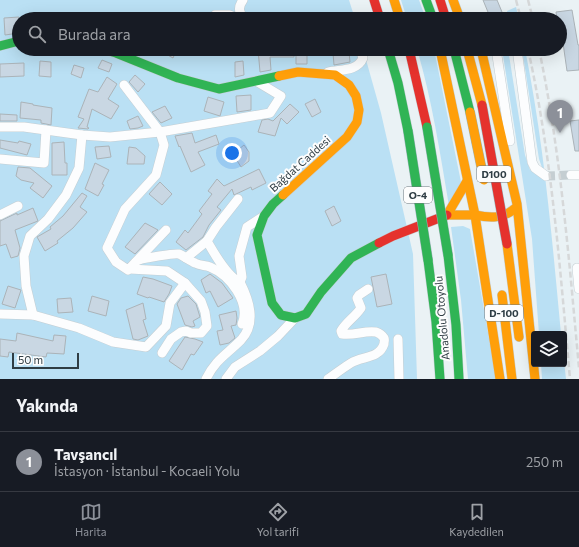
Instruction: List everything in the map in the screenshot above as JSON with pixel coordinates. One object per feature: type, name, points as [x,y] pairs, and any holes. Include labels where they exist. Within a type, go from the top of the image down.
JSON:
[{"type":"main road","points":[[374,0],[378,12]]},
{"type":"main road","points":[[394,0],[398,12]]},
{"type":"main road","points":[[426,0],[430,12]]},
{"type":"main road","points":[[440,0],[444,12]]},
{"type":"main road","points":[[453,0],[457,12]]},
{"type":"main road","points":[[0,46],[12,43]]},
{"type":"main road","name":"Bağdat Caddesi","points":[[123,56],[178,78],[219,88],[298,72],[335,75],[349,85],[356,96],[359,110],[357,122],[347,137],[273,204],[264,216],[257,235],[272,303],[281,315],[295,318]]},
{"type":"main road","name":"Anadolu Otoyolu","points":[[390,56],[398,83],[408,130],[436,322],[440,379]]},
{"type":"main road","name":"Anadolu Otoyolu","points":[[410,56],[427,127],[448,255],[456,325],[459,379]]},
{"type":"main road","points":[[441,56],[475,215],[500,379]]},
{"type":"main road","name":"D100","points":[[456,56],[470,112],[485,187]]},
{"type":"main road","name":"D100","points":[[469,56],[482,106],[507,244],[520,344]]},
{"type":"main road","points":[[483,56],[505,131],[517,204],[535,379]]},
{"type":"main road","points":[[447,215],[467,181],[467,145],[472,138],[505,131]]},
{"type":"main road","points":[[295,318],[306,314],[321,292],[351,258],[393,236],[447,215],[475,215],[486,218],[506,216],[517,204]]},
{"type":"main road","points":[[489,209],[492,224]]},
{"type":"main road","name":"D-100","points":[[501,285],[512,379]]},
{"type":"street","points":[[239,12],[239,5],[243,0]]},
{"type":"street","points":[[321,74],[356,67],[361,63],[362,56]]},
{"type":"street","points":[[497,56],[505,131]]},
{"type":"street","points":[[518,56],[532,162],[535,168],[546,176]]},
{"type":"street","points":[[0,127],[24,127],[82,135],[110,137],[160,132],[270,113],[281,96],[256,81]]},
{"type":"street","points":[[124,86],[160,132],[164,145],[156,175],[125,209],[108,248],[116,262],[128,270],[167,271],[185,283],[201,301],[205,312],[207,326],[201,333],[191,333],[186,331],[181,332],[171,339],[162,353]]},
{"type":"street","points":[[0,159],[44,163],[46,130]]},
{"type":"street","points":[[33,315],[26,286],[24,256],[30,236],[48,219],[66,195],[78,168],[82,135]]},
{"type":"street","points":[[186,258],[207,241],[238,199]]},
{"type":"street","points":[[0,216],[18,206]]},
{"type":"street","points":[[240,282],[242,277],[239,256],[247,227],[264,216]]},
{"type":"street","points":[[130,269],[166,230]]},
{"type":"street","points":[[206,379],[217,361],[242,339],[247,330],[251,317],[248,298],[240,282],[235,280],[225,268],[207,241]]},
{"type":"street","points":[[139,260],[178,254],[197,264],[220,272],[238,291],[243,308],[244,320],[242,324]]},
{"type":"street","points":[[577,268],[579,289]]},
{"type":"street","points":[[0,314],[33,315],[78,328],[112,342],[146,347],[166,326],[170,303],[185,283]]},
{"type":"street","points":[[328,379],[350,363],[378,353],[383,345],[383,337],[378,332],[350,335],[342,334],[341,331],[345,325],[357,315],[361,308],[357,298],[368,289]]},
{"type":"street","points":[[226,379],[235,367],[260,351],[278,336],[295,318]]},
{"type":"street","points":[[398,339],[399,379]]},
{"type":"shaded area","points":[[0,0],[349,0],[353,12],[12,12],[12,56],[365,56],[381,113],[413,254],[417,379],[0,379]]},
{"type":"shaded area","points":[[401,0],[419,0],[423,12],[405,12]]},
{"type":"shaded area","points":[[516,7],[517,12],[508,12]]},
{"type":"shaded area","points":[[419,56],[435,56],[461,182],[449,206],[439,146]]},
{"type":"shaded area","points":[[503,56],[509,56],[525,155],[530,170],[545,176],[561,331],[539,331],[532,239]]},
{"type":"shaded area","points":[[523,56],[526,56],[545,176],[539,159]]},
{"type":"shaded area","points":[[463,226],[470,229],[496,379],[468,379],[461,300],[451,227]]},
{"type":"shaded area","points":[[541,367],[565,367],[566,379],[542,379]]},
{"type":"building","points":[[483,0],[497,0],[502,12],[488,12]]},
{"type":"building","points":[[572,10],[579,45],[579,70],[567,71],[565,56],[567,56],[567,12],[556,12]]},
{"type":"building","points":[[12,17],[12,34],[5,35],[4,18]]},
{"type":"building","points":[[259,56],[294,56],[270,57],[271,70],[260,72]]},
{"type":"building","points":[[296,56],[307,56],[307,64],[296,64]]},
{"type":"building","points":[[333,56],[349,56],[350,62],[334,65]]},
{"type":"building","points":[[102,60],[112,64],[109,72],[98,68]]},
{"type":"building","points":[[40,61],[51,62],[51,77],[39,76]]},
{"type":"building","points":[[243,61],[244,75],[235,77],[235,62]]},
{"type":"building","points":[[24,63],[24,76],[0,77],[0,64]]},
{"type":"building","points":[[74,65],[84,68],[81,78],[71,74]]},
{"type":"building","points":[[135,75],[145,84],[138,92],[129,82]]},
{"type":"building","points":[[107,77],[117,84],[108,99],[119,106],[111,119],[92,109],[87,127],[89,128],[78,128],[84,119],[78,117],[89,89],[98,92]]},
{"type":"building","points":[[251,95],[251,110],[237,112],[236,96]]},
{"type":"building","points":[[208,97],[224,102],[220,116],[204,111]]},
{"type":"building","points":[[315,99],[321,112],[312,117],[305,104]]},
{"type":"building","points":[[21,102],[52,108],[51,125],[41,123],[41,120],[20,118]]},
{"type":"building","points":[[290,104],[299,112],[287,124],[281,118],[275,136],[258,132],[262,120],[268,119],[273,121]]},
{"type":"building","points":[[165,106],[172,118],[161,123],[152,112]]},
{"type":"building","points":[[0,114],[17,115],[17,121],[0,121]]},
{"type":"building","points":[[138,116],[143,126],[130,129],[127,121]]},
{"type":"building","points":[[579,120],[579,151],[575,151],[570,121]]},
{"type":"building","points":[[192,133],[195,143],[216,135],[219,144],[198,152],[205,165],[191,172],[175,136]]},
{"type":"building","points":[[0,140],[18,143],[19,141],[31,144],[27,155],[0,148]]},
{"type":"building","points":[[64,142],[67,175],[52,175],[52,143]]},
{"type":"building","points":[[244,145],[249,152],[249,161],[241,167],[233,154]]},
{"type":"building","points":[[109,146],[111,157],[97,159],[95,147]]},
{"type":"building","points":[[129,147],[136,148],[145,156],[144,164],[127,164]]},
{"type":"building","points":[[95,163],[109,170],[102,184],[104,185],[98,196],[85,189]]},
{"type":"building","points":[[18,167],[30,168],[52,186],[43,198],[30,188],[34,183],[21,180],[16,176]]},
{"type":"building","points":[[259,169],[266,183],[252,190],[251,187],[234,195],[232,189],[217,207],[221,210],[209,225],[203,237],[186,250],[176,242],[185,230],[188,233],[202,214],[199,211],[212,194],[208,191],[217,179],[224,186]]},
{"type":"building","points":[[160,182],[172,194],[162,205],[149,194]]},
{"type":"building","points":[[82,193],[87,196],[80,207],[87,212],[73,228],[57,241],[58,243],[45,251],[37,237],[51,229],[50,227],[63,216]]},
{"type":"building","points":[[334,206],[341,221],[332,226],[325,211]]},
{"type":"building","points":[[33,208],[38,221],[15,230],[20,248],[18,256],[11,258],[6,244],[0,246],[0,221],[17,213],[17,215]]},
{"type":"building","points":[[145,223],[158,230],[135,254],[125,247]]},
{"type":"building","points":[[210,274],[222,283],[233,298],[218,307],[210,291],[206,293],[201,280]]},
{"type":"building","points":[[386,274],[392,304],[377,307],[371,277]]},
{"type":"building","points":[[143,277],[172,286],[164,302],[137,294]]},
{"type":"building","points":[[8,286],[21,290],[15,308],[2,304]]},
{"type":"building","points":[[92,296],[109,301],[106,316],[88,311]]},
{"type":"building","points":[[188,296],[196,304],[200,317],[193,321],[195,326],[192,327],[185,325],[177,304],[181,298]]},
{"type":"building","points":[[71,298],[73,312],[58,313],[57,299]]},
{"type":"building","points":[[143,303],[146,319],[143,320],[148,336],[138,340],[133,339],[126,310]]},
{"type":"building","points":[[236,311],[236,325],[231,326],[235,338],[229,343],[220,345],[217,331],[223,330],[219,315]]},
{"type":"building","points":[[17,333],[53,341],[54,335],[66,336],[64,354],[47,353],[46,357],[9,352],[8,357],[0,356],[0,339],[16,341]]},
{"type":"building","points":[[185,337],[203,342],[194,355],[191,354],[182,370],[169,361]]},
{"type":"tunnel","points":[[546,176],[571,175]]},
{"type":"railway","points":[[516,0],[519,12]]},
{"type":"railway","points":[[528,0],[531,12]]},
{"type":"railway","points":[[529,56],[549,172],[559,255],[570,379]]},
{"type":"railway","points":[[540,56],[547,88],[559,168],[579,368]]},
{"type":"traffic: fast","points":[[426,0],[430,12]]},
{"type":"traffic: fast","points":[[0,46],[12,43]]},
{"type":"traffic: fast","points":[[123,56],[178,78],[219,89],[279,76]]},
{"type":"traffic: fast","points":[[390,56],[398,83],[408,131]]},
{"type":"traffic: fast","points":[[456,56],[470,112]]},
{"type":"traffic: fast","points":[[427,127],[448,255]]},
{"type":"traffic: fast","points":[[408,131],[428,260]]},
{"type":"traffic: fast","points":[[283,195],[273,204],[264,216],[257,235],[272,303],[281,315],[295,318],[306,314],[321,292],[351,258],[379,243]]},
{"type":"traffic: fast","points":[[448,255],[456,325],[459,379]]},
{"type":"traffic: fast","points":[[428,260],[436,322],[440,379]]},
{"type":"traffic: slow","points":[[394,0],[398,12]]},
{"type":"traffic: slow","points":[[453,0],[457,12]]},
{"type":"traffic: slow","points":[[441,56],[475,215],[500,379]]},
{"type":"traffic: slow","points":[[469,56],[482,105]]},
{"type":"traffic: slow","points":[[483,56],[517,204],[535,379]]},
{"type":"traffic: slow","points":[[279,76],[298,72],[335,75],[349,85],[356,96],[359,110],[357,122],[347,137],[283,195]]},
{"type":"traffic: slow","points":[[470,112],[484,180]]},
{"type":"traffic: slow","points":[[467,181],[447,215],[475,215]]},
{"type":"traffic: slow","points":[[475,215],[496,217],[505,215],[514,209]]},
{"type":"traffic: slow","points":[[507,244],[519,337]]},
{"type":"traffic: slow","points":[[502,295],[512,379]]},
{"type":"traffic: jam","points":[[374,0],[378,12]]},
{"type":"traffic: jam","points":[[440,0],[444,12]]},
{"type":"traffic: jam","points":[[411,56],[427,127]]},
{"type":"traffic: jam","points":[[482,105],[507,244]]},
{"type":"traffic: jam","points":[[379,243],[447,215]]},
{"type":"place","name":"Tavşancıl","points":[[560,133]]}]
